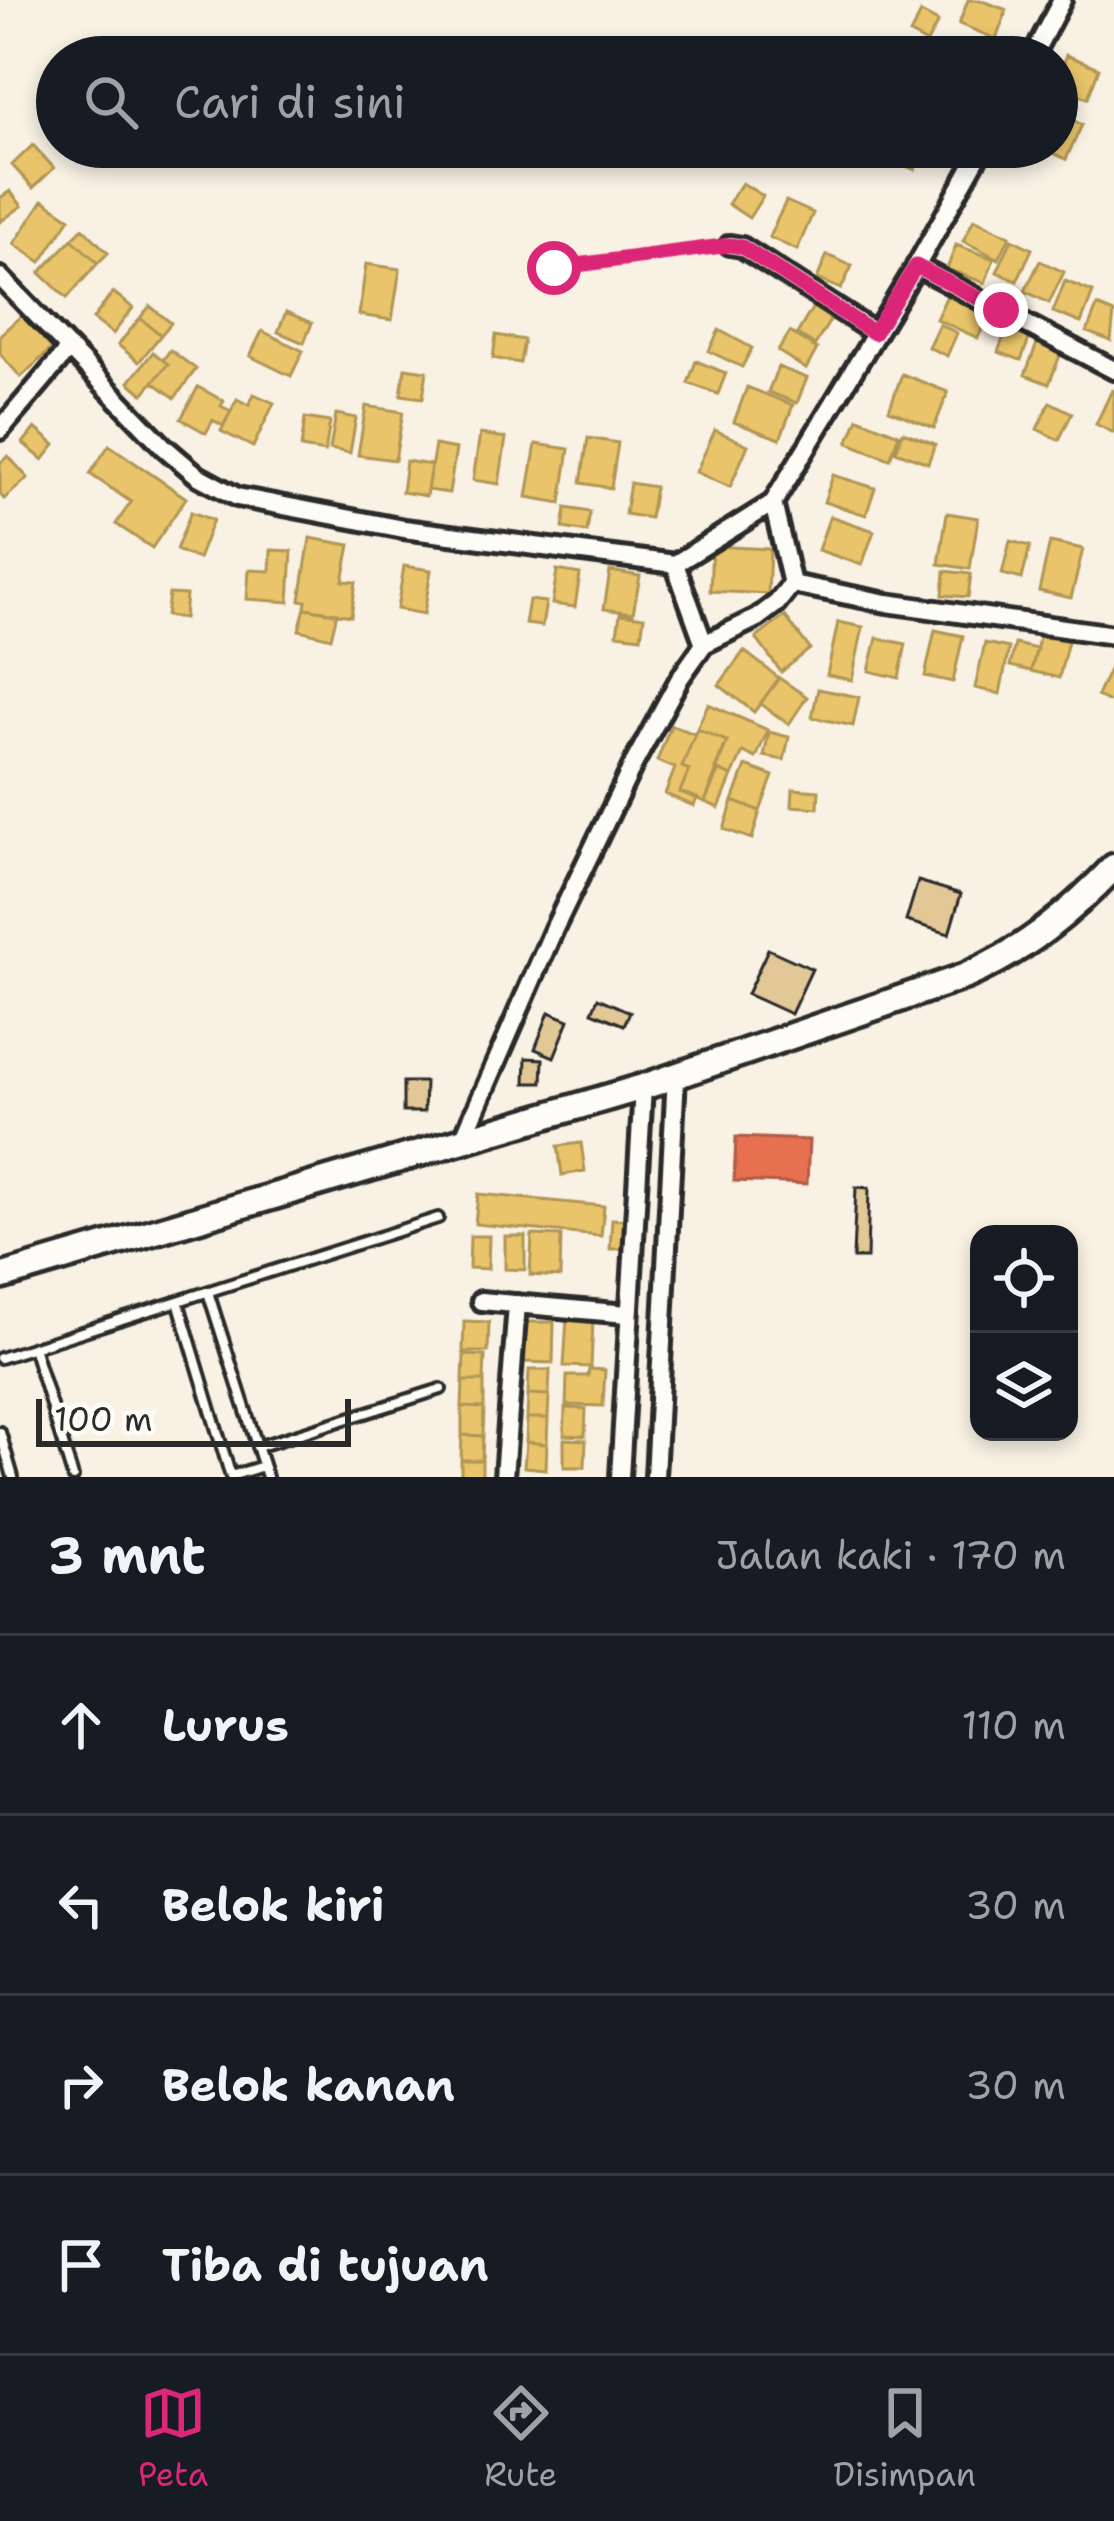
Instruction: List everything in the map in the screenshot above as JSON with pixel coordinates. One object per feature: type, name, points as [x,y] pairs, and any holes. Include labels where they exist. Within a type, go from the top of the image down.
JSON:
[{"type":"main road","points":[[0,1277],[643,1087],[966,976],[1014,955],[1058,922],[1114,868]]},
{"type":"street","points":[[1043,36],[1062,0]]},
{"type":"street","points":[[0,277],[164,448],[198,476],[237,496],[404,529],[675,565],[772,503],[971,168]]},
{"type":"street","points":[[730,245],[742,247],[874,333]]},
{"type":"street","points":[[916,266],[1114,370]]},
{"type":"street","points":[[0,430],[67,351]]},
{"type":"street","points":[[772,503],[792,584]]},
{"type":"street","points":[[675,565],[704,644]]},
{"type":"street","points":[[792,584],[887,603],[1114,635]]},
{"type":"street","points":[[463,1139],[501,1044],[634,763],[680,678],[704,644],[757,619],[792,584]]},
{"type":"street","points":[[656,1477],[676,1075]]},
{"type":"street","points":[[620,1477],[643,1087]]},
{"type":"street","points":[[481,1301],[627,1314]]},
{"type":"street","points":[[504,1477],[518,1304]]},
{"type":"lane","points":[[0,1358],[438,1218]]},
{"type":"lane","points":[[208,1292],[267,1477]]},
{"type":"lane","points":[[178,1301],[231,1476],[263,1466]]},
{"type":"lane","points":[[33,1348],[73,1477]]},
{"type":"lane","points":[[257,1447],[441,1389]]},
{"type":"lane","points":[[0,1432],[13,1477]]},
{"type":"path","points":[[554,268],[730,245]]},
{"type":"building: Hunian","points":[[968,0],[1007,10],[997,36],[959,24]]},
{"type":"building: Hunian","points":[[921,13],[938,22],[931,36],[910,34]]},
{"type":"building: Hunian","points":[[1078,60],[1099,68],[1088,98],[1078,94]]},
{"type":"building: Hunian","points":[[33,145],[36,168],[54,168],[33,188],[12,165]]},
{"type":"building: Hunian","points":[[742,183],[763,196],[749,218],[728,204]]},
{"type":"building: Hunian","points":[[10,191],[22,206],[0,222],[0,198]]},
{"type":"building: Hunian","points":[[43,200],[70,218],[41,262],[14,244]]},
{"type":"building: Hunian","points":[[786,201],[813,213],[797,250],[769,237]]},
{"type":"building: Hunian","points":[[974,219],[1010,236],[999,259],[963,241]]},
{"type":"building: Hunian","points":[[83,228],[108,253],[98,263],[72,239]]},
{"type":"building: Hunian","points":[[72,239],[98,263],[67,298],[40,273]]},
{"type":"building: Hunian","points":[[1012,239],[1032,249],[1017,281],[997,272]]},
{"type":"building: Hunian","points":[[956,245],[994,259],[985,283],[947,269]]},
{"type":"building: Hunian","points":[[827,255],[852,266],[841,289],[817,279]]},
{"type":"building: Hunian","points":[[1040,261],[1064,272],[1049,303],[1025,291]]},
{"type":"building: Hunian","points":[[366,264],[400,269],[392,320],[359,315]]},
{"type":"building: Hunian","points":[[1065,281],[1093,292],[1081,323],[1053,312]]},
{"type":"building: Hunian","points":[[949,291],[991,310],[978,338],[936,319]]},
{"type":"building: Hunian","points":[[113,292],[133,308],[113,334],[93,319]]},
{"type":"building: Hunian","points":[[150,306],[171,323],[161,335],[140,318]]},
{"type":"building: Hunian","points":[[1097,306],[1114,313],[1111,341],[1087,332]]},
{"type":"building: Hunian","points":[[813,307],[831,319],[815,345],[797,334]]},
{"type":"building: Hunian","points":[[286,312],[312,323],[304,343],[278,332]]},
{"type":"building: Hunian","points":[[22,315],[52,348],[21,377],[0,354],[0,335]]},
{"type":"building: Hunian","points":[[140,318],[161,335],[139,362],[118,345]]},
{"type":"building: Hunian","points":[[1010,320],[1033,329],[1021,360],[998,352]]},
{"type":"building: Hunian","points":[[939,324],[957,333],[947,356],[928,347]]},
{"type":"building: Hunian","points":[[719,330],[752,348],[742,367],[709,351]]},
{"type":"building: Hunian","points":[[262,331],[303,351],[291,376],[250,356]]},
{"type":"building: Hunian","points":[[790,332],[817,349],[806,369],[778,351]]},
{"type":"building: Hunian","points":[[496,335],[524,340],[520,363],[493,358]]},
{"type":"building: Hunian","points":[[1038,341],[1062,350],[1049,384],[1025,375]]},
{"type":"building: Hunian","points":[[170,350],[196,369],[175,398],[153,382],[168,364],[163,360]]},
{"type":"building: Hunian","points":[[153,352],[168,364],[143,394],[129,382]]},
{"type":"building: Hunian","points":[[696,361],[726,373],[718,394],[688,383]]},
{"type":"building: Hunian","points":[[778,367],[807,378],[797,403],[768,392]]},
{"type":"building: Hunian","points":[[405,368],[427,371],[423,398],[401,395]]},
{"type":"building: Hunian","points":[[902,374],[948,392],[934,428],[889,410]]},
{"type":"building: Hunian","points":[[198,387],[224,401],[221,406],[231,411],[223,426],[213,420],[206,433],[181,419]]},
{"type":"building: Hunian","points":[[747,387],[793,405],[780,439],[734,422]]},
{"type":"building: Hunian","points":[[1114,391],[1114,433],[1096,424]]},
{"type":"building: Hunian","points":[[254,394],[274,403],[253,447],[221,431],[237,399],[249,405]]},
{"type":"building: Hunian","points":[[1050,402],[1072,413],[1059,440],[1037,429]]},
{"type":"building: Hunian","points":[[366,406],[403,412],[395,460],[358,455]]},
{"type":"building: Hunian","points":[[336,414],[356,418],[350,453],[330,449]]},
{"type":"building: Hunian","points":[[305,418],[330,422],[325,452],[301,448]]},
{"type":"building: Hunian","points":[[858,418],[899,434],[890,459],[848,443]]},
{"type":"building: Hunian","points":[[35,428],[55,445],[43,460],[23,443]]},
{"type":"building: Hunian","points":[[715,430],[748,445],[730,487],[696,472]]},
{"type":"building: Hunian","points":[[903,432],[935,444],[928,463],[896,451]]},
{"type":"building: Hunian","points":[[480,434],[506,438],[499,484],[473,480]]},
{"type":"building: Hunian","points":[[588,438],[618,443],[611,488],[581,483]]},
{"type":"building: Hunian","points":[[536,444],[569,449],[561,503],[527,497]]},
{"type":"building: Hunian","points":[[109,445],[186,498],[152,548],[116,524],[131,502],[90,474]]},
{"type":"building: Hunian","points":[[435,445],[456,449],[449,493],[427,490]]},
{"type":"building: Hunian","points":[[8,456],[28,478],[4,499],[0,463]]},
{"type":"building: Hunian","points":[[406,461],[431,465],[426,496],[402,492]]},
{"type":"building: Hunian","points":[[833,475],[875,488],[866,515],[824,502]]},
{"type":"building: Hunian","points":[[630,483],[655,487],[650,518],[625,514]]},
{"type":"building: Hunian","points":[[566,508],[590,512],[587,532],[563,528]]},
{"type":"building: Hunian","points":[[191,512],[213,520],[198,559],[176,550]]},
{"type":"building: Hunian","points":[[947,513],[978,518],[970,569],[939,564]]},
{"type":"building: Hunian","points":[[830,516],[874,531],[862,565],[818,550]]},
{"type":"building: Hunian","points":[[310,538],[350,545],[343,581],[356,582],[351,616],[305,608],[306,601],[300,600]]},
{"type":"building: Hunian","points":[[1010,541],[1030,546],[1022,579],[1002,574]]},
{"type":"building: Hunian","points":[[1050,542],[1083,549],[1071,598],[1039,591]]},
{"type":"building: Hunian","points":[[712,546],[770,549],[768,594],[710,591]]},
{"type":"building: Hunian","points":[[271,550],[292,551],[289,602],[247,599],[249,570],[270,571]]},
{"type":"building: Hunian","points":[[404,566],[431,570],[424,614],[397,609]]},
{"type":"building: Hunian","points":[[557,570],[580,574],[575,607],[552,604]]},
{"type":"building: Hunian","points":[[610,571],[640,576],[633,613],[604,609]]},
{"type":"building: Hunian","points":[[945,571],[971,574],[968,597],[943,595]]},
{"type":"building: Hunian","points":[[169,594],[186,595],[184,618],[166,616]]},
{"type":"building: Hunian","points":[[529,600],[546,602],[542,626],[525,624]]},
{"type":"building: Hunian","points":[[305,608],[337,613],[331,638],[299,630]]},
{"type":"building: Hunian","points":[[620,614],[644,617],[641,637],[617,634]]},
{"type":"building: Hunian","points":[[785,616],[810,649],[781,672],[756,638]]},
{"type":"building: Hunian","points":[[838,622],[863,627],[852,680],[827,675]]},
{"type":"building: Hunian","points":[[935,630],[963,636],[953,682],[925,676]]},
{"type":"building: Hunian","points":[[1040,634],[1068,641],[1059,678],[1031,671]]},
{"type":"building: Hunian","points":[[877,638],[906,644],[899,678],[869,671]]},
{"type":"building: Hunian","points":[[985,643],[1009,648],[1000,694],[975,688]]},
{"type":"building: Hunian","points":[[1015,644],[1037,649],[1031,671],[1010,666]]},
{"type":"building: Hunian","points":[[744,651],[779,678],[754,712],[719,685]]},
{"type":"building: Hunian","points":[[1114,664],[1114,704],[1097,696]]},
{"type":"building: Hunian","points":[[779,678],[807,697],[789,724],[760,704]]},
{"type":"building: Hunian","points":[[818,689],[859,697],[853,726],[812,717]]},
{"type":"building: Hunian","points":[[708,704],[768,730],[756,758],[743,752],[732,776],[715,769],[727,741],[697,729]]},
{"type":"building: Hunian","points":[[671,725],[695,734],[682,767],[689,770],[680,792],[697,798],[694,806],[665,794],[675,768],[657,761]]},
{"type":"building: Hunian","points":[[697,729],[727,741],[705,802],[680,792],[689,770],[682,767]]},
{"type":"building: Hunian","points":[[769,732],[789,737],[784,760],[764,756]]},
{"type":"building: Hunian","points":[[746,766],[773,776],[760,811],[733,801]]},
{"type":"building: Hunian","points":[[719,770],[732,776],[719,808],[705,802]]},
{"type":"building: Hunian","points":[[793,789],[819,791],[818,808],[792,806]]},
{"type":"building: Hunian","points":[[733,801],[760,811],[752,839],[724,829]]},
{"type":"building: Hunian","points":[[581,1143],[585,1171],[562,1175],[558,1146]]},
{"type":"building: Hunian","points":[[478,1194],[604,1206],[601,1236],[475,1224]]},
{"type":"building: Hunian","points":[[612,1219],[631,1220],[630,1249],[610,1249]]},
{"type":"building: Hunian","points":[[532,1235],[561,1236],[560,1277],[530,1275]]},
{"type":"building: Hunian","points":[[470,1236],[489,1236],[488,1269],[469,1268]]},
{"type":"building: Hunian","points":[[505,1236],[525,1236],[525,1270],[505,1269]]},
{"type":"building: Hunian","points":[[567,1319],[593,1320],[591,1367],[564,1366]]},
{"type":"building: Hunian","points":[[464,1321],[489,1322],[488,1352],[463,1352]]},
{"type":"building: Hunian","points":[[525,1322],[554,1322],[553,1363],[524,1362]]},
{"type":"building: Hunian","points":[[464,1355],[485,1356],[484,1381],[463,1381]]},
{"type":"building: Hunian","points":[[589,1369],[605,1370],[603,1406],[566,1405],[567,1376],[588,1376]]},
{"type":"building: Hunian","points":[[529,1370],[550,1370],[549,1395],[528,1394]]},
{"type":"building: Hunian","points":[[463,1381],[484,1381],[484,1408],[462,1407]]},
{"type":"building: Hunian","points":[[528,1394],[549,1395],[548,1418],[527,1418]]},
{"type":"building: Hunian","points":[[462,1407],[484,1408],[483,1436],[462,1435]]},
{"type":"building: Hunian","points":[[565,1408],[586,1409],[585,1436],[564,1435]]},
{"type":"building: Hunian","points":[[527,1418],[548,1418],[547,1444],[526,1442]]},
{"type":"building: Hunian","points":[[462,1435],[483,1436],[482,1460],[461,1460]]},
{"type":"building: Hunian","points":[[564,1439],[586,1440],[585,1467],[564,1467]]},
{"type":"building: Hunian","points":[[526,1442],[547,1444],[546,1469],[524,1467]]},
{"type":"building: Hunian","points":[[461,1460],[482,1460],[482,1477],[461,1477]]},
{"type":"building: Toko","points":[[736,1137],[809,1140],[807,1184],[734,1181]]},
{"type":"building: Lainnya","points":[[918,881],[961,894],[949,934],[906,921]]},
{"type":"building: Lainnya","points":[[768,949],[812,969],[791,1014],[747,994]]},
{"type":"building: Lainnya","points":[[598,998],[630,1012],[624,1025],[592,1012]]},
{"type":"building: Lainnya","points":[[549,1012],[569,1020],[554,1057],[535,1049]]},
{"type":"building: Lainnya","points":[[526,1058],[543,1059],[542,1083],[525,1083]]},
{"type":"building: Lainnya","points":[[403,1082],[425,1082],[424,1112],[403,1112]]},
{"type":"building: Lainnya","points":[[856,1187],[869,1188],[867,1258],[853,1258]]},
{"type":"route","points":[[554,268],[730,245],[742,247],[874,333],[916,266],[1001,310]]}]
